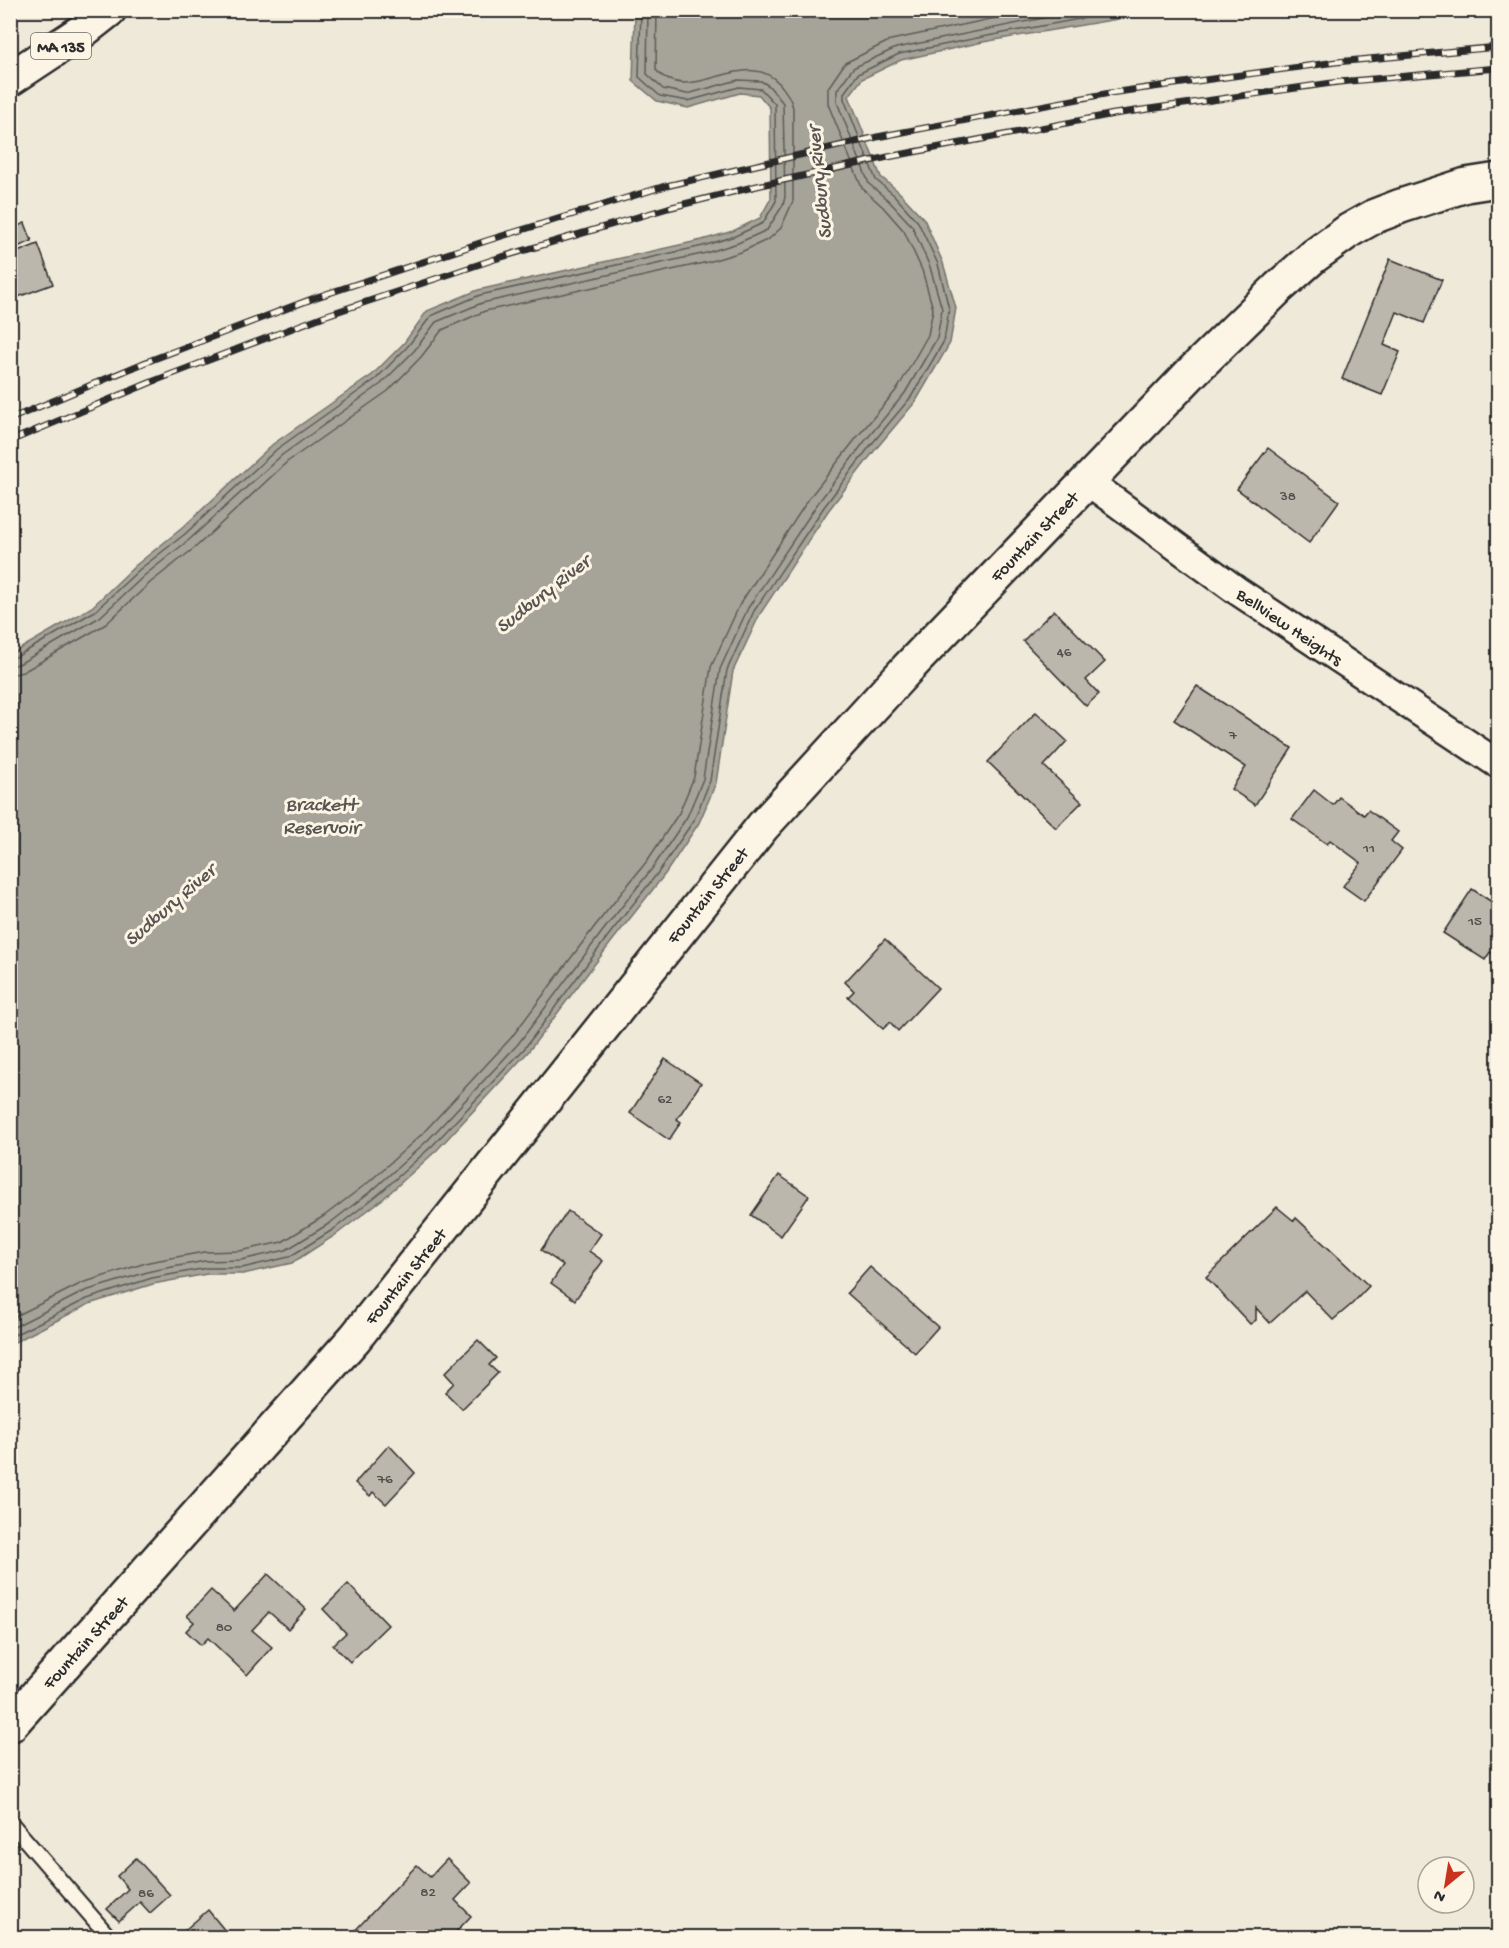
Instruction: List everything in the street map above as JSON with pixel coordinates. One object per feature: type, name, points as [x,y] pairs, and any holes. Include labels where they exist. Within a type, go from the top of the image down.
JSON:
[{"type":"street","name":"MA 135","points":[[10,79],[81,32],[109,10]]},
{"type":"street","name":"Fountain Street","points":[[10,1725],[355,1338],[763,826],[907,669],[1087,481],[1193,371],[1314,256],[1350,230],[1375,216],[1466,185],[1498,180]]},
{"type":"street","name":"Bellview Heights","points":[[1087,481],[1236,591],[1498,764]]},
{"type":"lane","points":[[10,1822],[110,1938]]},
{"type":"water","name":"Brackett Reservoir","points":[[635,11],[1165,11],[983,42],[901,60],[862,79],[849,96],[881,177],[898,191],[924,219],[943,263],[956,308],[950,343],[916,401],[828,511],[760,614],[733,671],[716,783],[699,823],[665,874],[528,1052],[437,1150],[384,1198],[337,1234],[292,1263],[243,1274],[207,1274],[153,1284],[89,1304],[11,1344],[11,654],[92,607],[273,444],[372,375],[404,343],[427,311],[478,290],[702,240],[733,231],[760,218],[771,198],[770,108],[759,95],[740,93],[688,108],[657,101],[633,81]]},
{"type":"building","points":[[25,223],[32,241],[10,250],[10,229]]},
{"type":"building","points":[[38,244],[53,284],[10,300],[10,255]]},
{"type":"building","points":[[1390,259],[1442,280],[1424,323],[1397,312],[1384,345],[1400,352],[1382,395],[1342,379]]},
{"type":"building","points":[[1268,448],[1339,501],[1309,543],[1237,489]]},
{"type":"building","points":[[1054,610],[1105,662],[1086,680],[1099,694],[1086,706],[1023,641]]},
{"type":"building","points":[[1197,686],[1292,748],[1255,805],[1231,789],[1246,767],[1174,720]]},
{"type":"building","points":[[1036,712],[1067,741],[1044,766],[1082,802],[1056,828],[988,762]]},
{"type":"building","points":[[1314,790],[1333,805],[1339,797],[1364,815],[1368,810],[1398,832],[1391,841],[1402,850],[1364,901],[1343,886],[1361,863],[1330,840],[1327,844],[1292,819]]},
{"type":"building","points":[[1472,889],[1498,906],[1498,958],[1490,952],[1485,960],[1443,933]]},
{"type":"building","points":[[885,939],[938,988],[898,1031],[890,1022],[883,1029],[848,997],[854,991],[845,982]]},
{"type":"building","points":[[665,1059],[701,1083],[677,1119],[681,1122],[669,1140],[630,1113]]},
{"type":"building","points":[[779,1175],[809,1196],[781,1236],[751,1215]]},
{"type":"building","points":[[1277,1207],[1294,1221],[1296,1218],[1369,1286],[1333,1320],[1305,1291],[1270,1323],[1256,1308],[1256,1320],[1250,1324],[1206,1277]]},
{"type":"building","points":[[568,1211],[601,1234],[589,1251],[603,1261],[575,1300],[551,1283],[563,1265],[541,1250]]},
{"type":"building","points":[[870,1267],[938,1327],[915,1353],[847,1293]]},
{"type":"building","points":[[478,1340],[496,1358],[489,1365],[498,1373],[462,1409],[445,1392],[454,1383],[445,1373]]},
{"type":"building","points":[[389,1445],[415,1473],[386,1504],[373,1492],[370,1496],[355,1483]]},
{"type":"building","points":[[268,1574],[306,1609],[288,1629],[269,1612],[252,1630],[272,1647],[247,1675],[208,1638],[201,1645],[186,1631],[194,1622],[187,1616],[211,1590],[234,1611]]},
{"type":"building","points":[[348,1584],[388,1625],[350,1662],[333,1645],[346,1633],[323,1609]]},
{"type":"building","points":[[136,1858],[170,1895],[150,1913],[140,1902],[119,1921],[107,1909],[128,1889],[117,1876]]},
{"type":"building","points":[[447,1859],[471,1883],[455,1900],[471,1916],[450,1938],[348,1938],[417,1865],[430,1877]]},
{"type":"building","points":[[208,1910],[231,1938],[180,1938],[178,1936]]},
{"type":"railway","points":[[10,419],[146,362],[317,297],[489,240],[662,187],[877,137],[1110,93],[1336,62],[1498,47]]},
{"type":"railway","points":[[10,441],[154,381],[324,316],[495,259],[668,208],[888,157],[1114,114],[1339,82],[1498,68]]},
{"type":"water label","name":"Sudbury River","points":[[818,183]]},
{"type":"water label","name":"Sudbury River","points":[[542,593]]},
{"type":"water label","name":"Sudbury River","points":[[169,904]]}]
